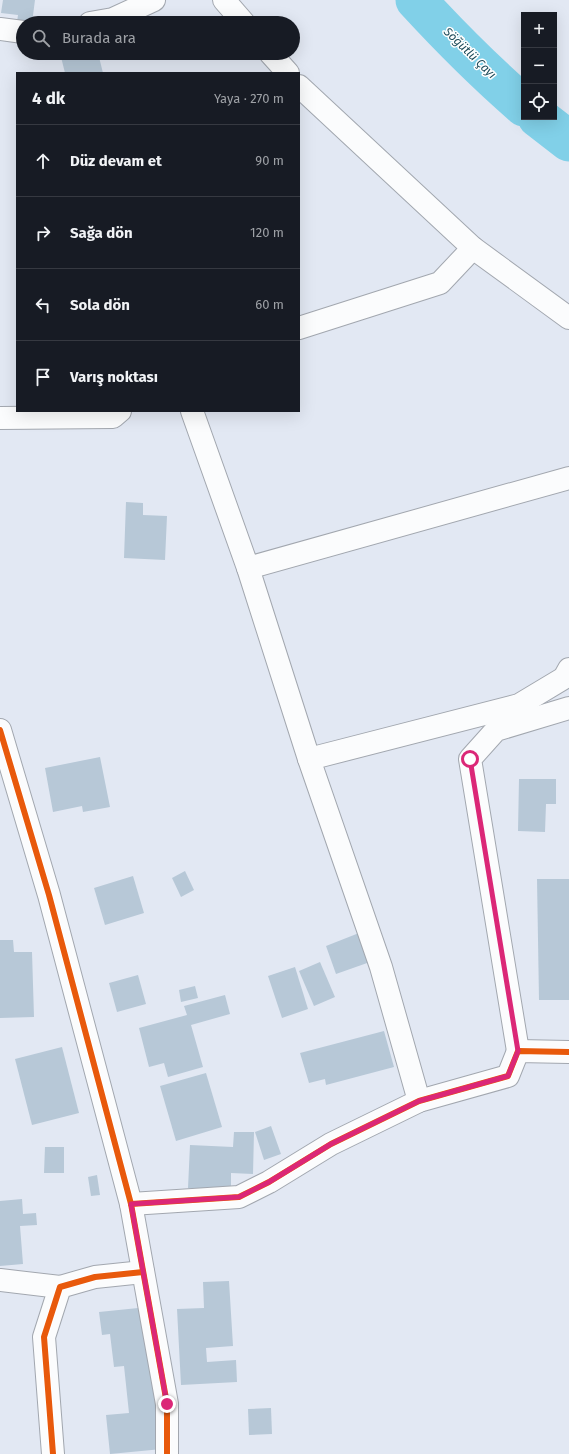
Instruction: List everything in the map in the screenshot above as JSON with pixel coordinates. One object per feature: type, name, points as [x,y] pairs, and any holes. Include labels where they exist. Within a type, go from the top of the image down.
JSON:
[{"type":"street","points":[[118,16],[154,0]]},
{"type":"street","points":[[224,0],[238,16]]},
{"type":"street","points":[[0,29],[16,31]]},
{"type":"street","points":[[276,60],[287,72]]},
{"type":"street","points":[[300,87],[473,248],[569,318]]},
{"type":"street","points":[[300,328],[440,283],[473,248]]},
{"type":"street","points":[[0,418],[113,416],[119,412]]},
{"type":"street","points":[[192,412],[248,568],[309,759],[381,967],[419,1101]]},
{"type":"street","points":[[248,568],[569,478]]},
{"type":"street","points":[[309,759],[519,704],[564,678],[569,669]]},
{"type":"street","points":[[131,1204],[239,1197],[269,1182],[331,1144],[419,1101],[508,1076],[518,1051],[470,759],[496,730],[569,708]]},
{"type":"street","points":[[0,730],[49,895],[131,1204],[167,1404],[167,1454]]},
{"type":"street","points":[[518,1051],[569,1052]]},
{"type":"street","points":[[0,1280],[60,1287],[95,1277],[143,1272]]},
{"type":"street","points":[[52,1454],[44,1337],[60,1287]]},
{"type":"building","points":[[3,0],[35,0],[33,16],[18,16],[1,13]]},
{"type":"building","points":[[62,60],[100,60],[103,72],[65,72]]},
{"type":"building","points":[[126,502],[143,503],[143,515],[167,516],[165,560],[124,558]]},
{"type":"building","points":[[100,757],[110,807],[83,812],[82,806],[53,812],[45,768]]},
{"type":"building","points":[[519,779],[556,779],[556,804],[546,804],[545,832],[518,831]]},
{"type":"building","points":[[185,871],[194,890],[181,897],[172,878]]},
{"type":"building","points":[[133,876],[144,913],[105,925],[94,888]]},
{"type":"building","points":[[537,879],[569,879],[569,1000],[539,1000]]},
{"type":"building","points":[[359,933],[370,962],[336,974],[326,946]]},
{"type":"building","points":[[0,940],[13,940],[14,952],[32,952],[34,1017],[0,1018]]},
{"type":"building","points":[[320,962],[335,997],[314,1006],[299,971]]},
{"type":"building","points":[[295,967],[308,1009],[282,1018],[268,976]]},
{"type":"building","points":[[138,975],[146,1004],[117,1012],[109,983]]},
{"type":"building","points":[[195,986],[198,998],[181,1002],[179,990]]},
{"type":"building","points":[[225,995],[230,1014],[191,1025],[203,1067],[168,1077],[164,1063],[149,1067],[139,1028],[187,1015],[184,1006]]},
{"type":"building","points":[[384,1031],[394,1067],[326,1085],[325,1079],[309,1083],[300,1053]]},
{"type":"building","points":[[62,1047],[79,1113],[32,1125],[15,1059]]},
{"type":"building","points":[[206,1073],[222,1127],[176,1141],[160,1086]]},
{"type":"building","points":[[271,1126],[281,1154],[264,1160],[255,1132]]},
{"type":"building","points":[[234,1132],[254,1132],[253,1174],[231,1173],[231,1189],[188,1188],[190,1145],[233,1147]]},
{"type":"building","points":[[45,1147],[64,1147],[64,1173],[44,1173]]},
{"type":"building","points":[[97,1175],[100,1195],[91,1196],[88,1177]]},
{"type":"building","points":[[22,1199],[23,1214],[36,1213],[37,1225],[20,1226],[23,1264],[0,1266],[0,1201]]},
{"type":"building","points":[[229,1281],[233,1346],[206,1348],[207,1362],[236,1360],[237,1382],[181,1385],[177,1309],[204,1308],[203,1282]]},
{"type":"building","points":[[148,1307],[162,1449],[110,1454],[106,1415],[129,1413],[124,1366],[114,1367],[110,1334],[102,1335],[99,1312]]},
{"type":"building","points":[[271,1408],[272,1434],[249,1435],[248,1409]]},
{"type":"waterway","name":"Söğütlü Çayı","points":[[416,0],[468,54],[521,103]]},
{"type":"waterway","name":"Söğütlü Çayı","points":[[542,120],[569,141]]},
{"type":"cycle path","points":[[0,730],[49,895],[131,1204],[167,1404],[167,1454]]},
{"type":"cycle path","points":[[131,1204],[239,1197],[269,1182],[331,1144],[419,1101],[508,1076],[518,1051],[569,1052]]},
{"type":"cycle path","points":[[53,1454],[44,1337],[60,1287],[95,1277],[143,1272]]},
{"type":"route","points":[[167,1404],[131,1204],[239,1197],[269,1182],[331,1144],[419,1101],[508,1076],[518,1051],[470,759]]}]
